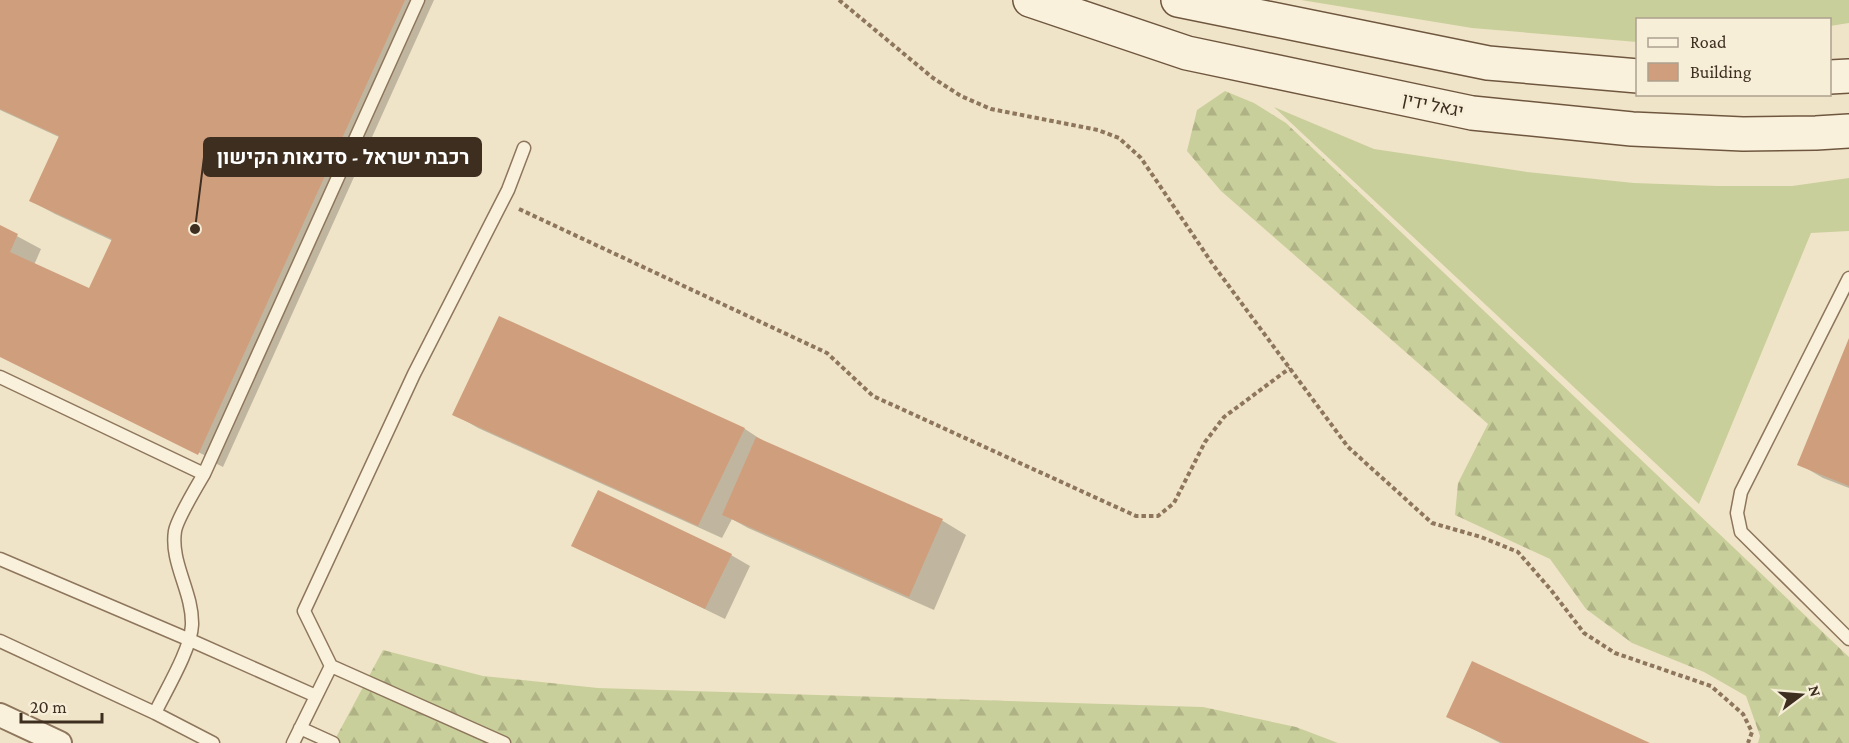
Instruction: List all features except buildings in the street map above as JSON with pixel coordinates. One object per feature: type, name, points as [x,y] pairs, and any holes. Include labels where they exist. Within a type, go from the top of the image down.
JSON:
[{"type":"main road","name":"יגאל ידין","points":[[1030,0],[1187,53],[1472,113],[1632,129],[1732,134],[1815,134],[1849,130]]},
{"type":"main road","points":[[1178,0],[1488,63],[1636,76]]},
{"type":"main road","points":[[1831,77],[1849,76]]},
{"type":"street","points":[[0,715],[60,743]]},
{"type":"lane","points":[[155,713],[189,640],[192,623],[187,589],[174,553],[175,529],[204,474],[418,0]]},
{"type":"lane","points":[[504,743],[331,666],[304,611],[414,374],[501,201],[524,148]]},
{"type":"lane","points":[[1849,279],[1741,492],[1737,513],[1741,532],[1849,639]]},
{"type":"lane","points":[[0,377],[204,474]]},
{"type":"lane","points":[[0,559],[316,696]]},
{"type":"lane","points":[[0,640],[213,743]]},
{"type":"lane","points":[[293,743],[331,666]]},
{"type":"lane","points":[[300,728],[333,743]]},
{"type":"path","points":[[838,0],[933,78],[961,96],[991,110],[1098,130],[1119,138],[1141,158],[1214,266],[1348,447],[1432,523],[1481,537],[1518,552],[1584,633],[1615,652],[1711,686],[1743,714],[1752,732],[1748,743]]},
{"type":"path","points":[[501,201],[828,353],[873,396],[1136,516],[1158,516],[1174,503],[1205,442],[1224,417],[1290,368]]},
{"type":"green space","points":[[1301,0],[1849,0],[1849,23],[1831,26],[1831,18],[1636,18],[1636,42],[1472,28]]},
{"type":"green space","points":[[1225,91],[1254,103],[1286,123],[1849,657],[1849,743],[1758,743],[1760,736],[1746,696],[1704,672],[1632,643],[1586,609],[1550,559],[1455,515],[1458,483],[1488,424],[1221,191],[1187,151],[1197,110]]},
{"type":"green space","points":[[1274,107],[1374,149],[1527,172],[1634,183],[1718,186],[1792,186],[1849,178],[1849,231],[1811,233],[1699,504]]},
{"type":"green space","points":[[383,650],[483,676],[598,688],[1203,707],[1296,727],[1338,743],[333,743]]},
{"type":"place","name":"רכבת ישראל - סדנאות הקישון","points":[[195,229]]}]
